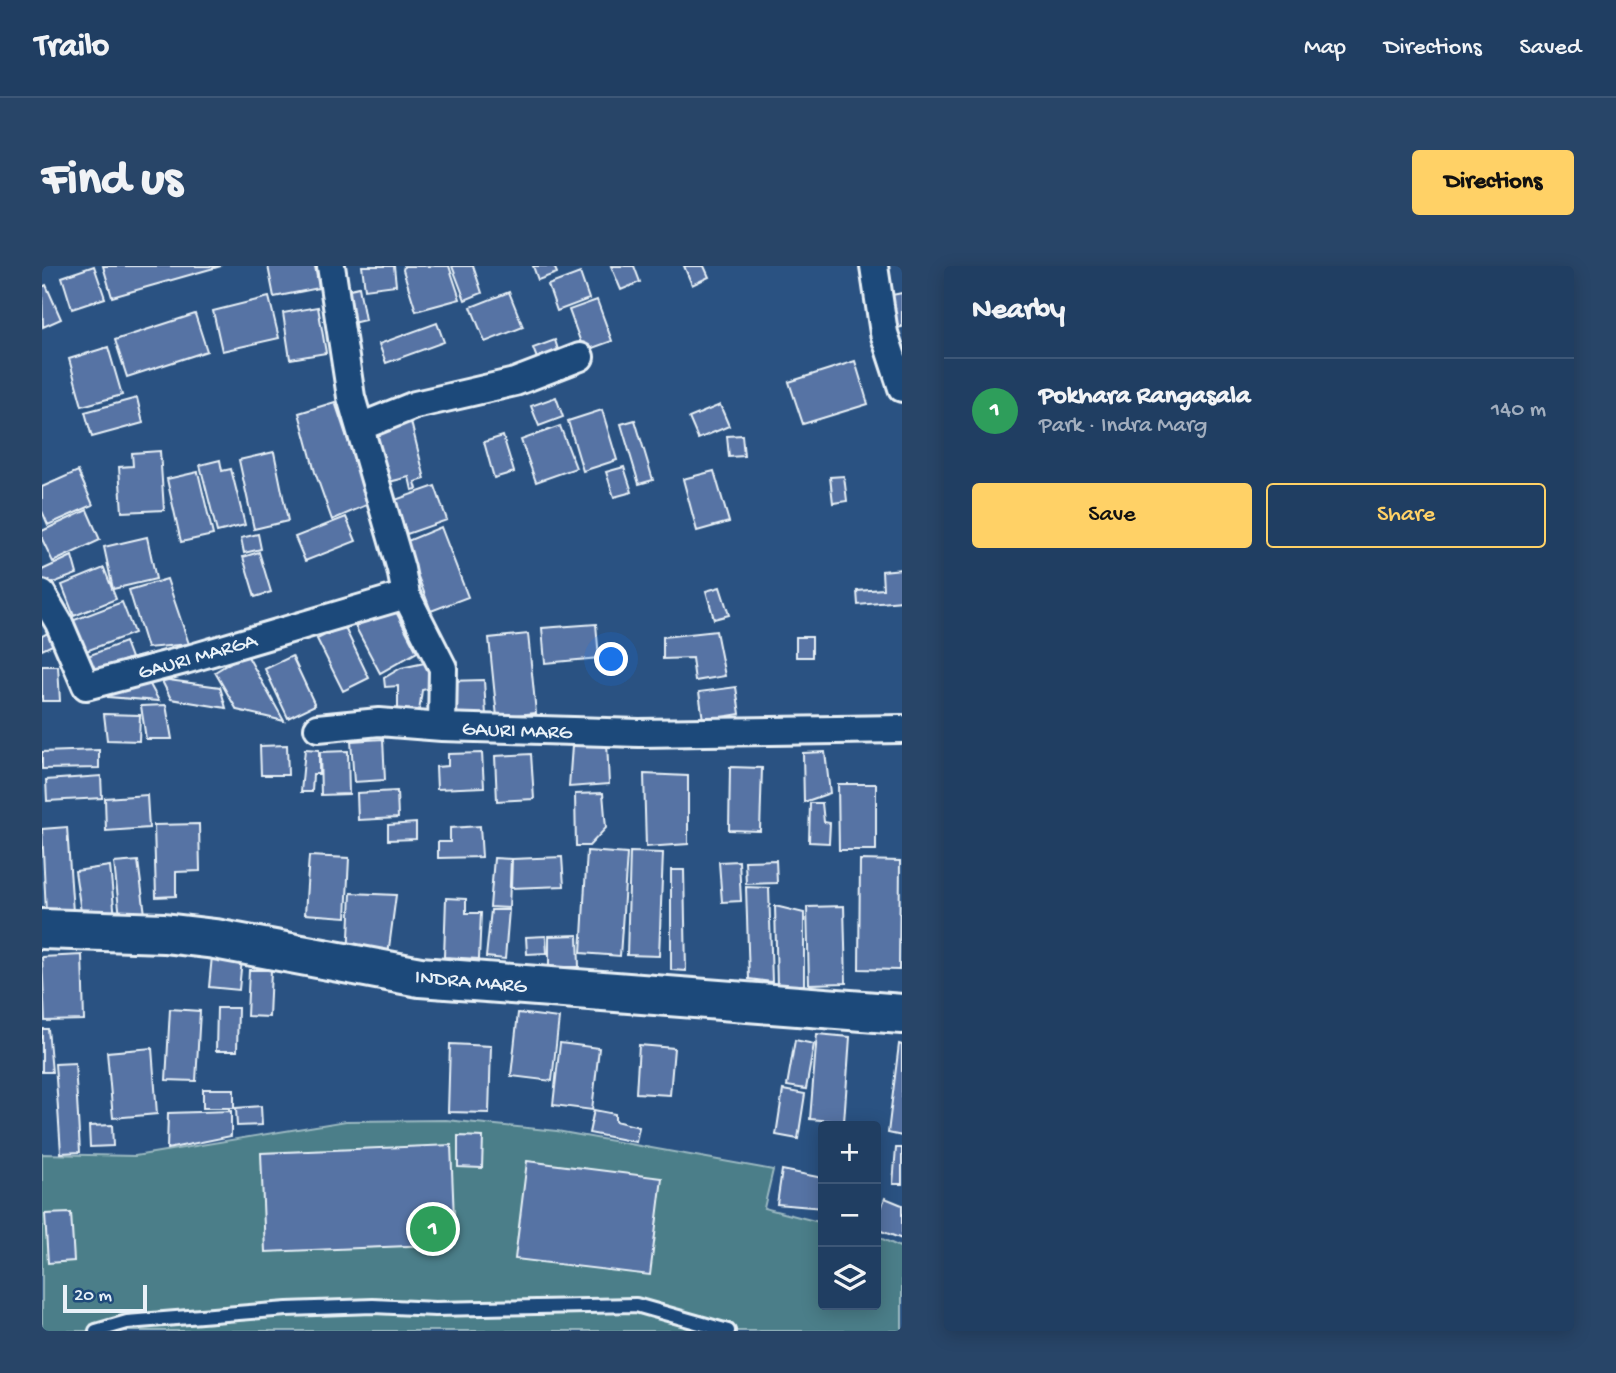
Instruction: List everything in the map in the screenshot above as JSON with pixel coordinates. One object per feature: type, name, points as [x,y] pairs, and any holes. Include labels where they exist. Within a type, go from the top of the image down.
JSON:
[{"type":"main road","name":"INDRA MARG","points":[[42,929],[164,933],[215,939],[420,977],[902,1014]]},
{"type":"street","name":"GAURI MARG","points":[[331,266],[351,397],[401,569],[405,594],[443,668],[442,727],[639,733],[902,729]]},
{"type":"street","points":[[874,266],[884,333],[902,388]]},
{"type":"street","points":[[360,427],[415,405],[515,382],[580,357]]},
{"type":"street","name":"GAURI MARGA","points":[[42,594],[59,623],[86,686],[185,660],[405,594]]},
{"type":"street","points":[[318,728],[379,722],[442,727]]},
{"type":"lane","points":[[96,1331],[127,1322],[287,1309],[636,1305],[727,1331]]},
{"type":"green space","points":[[446,1120],[557,1131],[773,1170],[764,1208],[818,1222],[818,1310],[881,1310],[881,1238],[902,1248],[902,1331],[42,1331],[42,1154],[135,1156],[346,1121]]},
{"type":"building","points":[[94,266],[105,298],[72,309],[62,277]]},
{"type":"building","points":[[103,266],[221,266],[112,297]]},
{"type":"building","points":[[268,266],[315,266],[319,288],[274,297]]},
{"type":"building","points":[[362,266],[394,266],[396,285],[365,289]]},
{"type":"building","points":[[404,266],[449,266],[460,299],[416,311]]},
{"type":"building","points":[[452,266],[473,266],[482,293],[465,300]]},
{"type":"building","points":[[533,266],[554,266],[557,273],[538,280]]},
{"type":"building","points":[[611,266],[634,266],[640,282],[621,290]]},
{"type":"building","points":[[684,266],[704,266],[709,277],[692,285]]},
{"type":"building","points":[[580,273],[589,299],[557,311],[548,285]]},
{"type":"building","points":[[46,285],[61,319],[43,327],[42,287]]},
{"type":"building","points":[[359,287],[365,320],[348,324],[341,291]]},
{"type":"building","points":[[509,292],[523,327],[485,342],[471,307]]},
{"type":"building","points":[[902,293],[902,327],[897,328],[892,295]]},
{"type":"building","points":[[269,297],[279,338],[222,351],[213,311]]},
{"type":"building","points":[[597,300],[612,341],[584,351],[569,310]]},
{"type":"building","points":[[318,307],[326,353],[290,359],[283,313]]},
{"type":"building","points":[[195,314],[207,351],[127,377],[115,340]]},
{"type":"building","points":[[437,323],[444,342],[386,363],[379,344]]},
{"type":"building","points":[[555,340],[559,353],[538,361],[533,348]]},
{"type":"building","points":[[108,347],[122,395],[82,406],[69,359]]},
{"type":"building","points":[[855,361],[868,404],[803,424],[789,382]]},
{"type":"building","points":[[556,397],[563,417],[539,426],[531,406]]},
{"type":"building","points":[[137,398],[143,423],[92,437],[85,412]]},
{"type":"building","points":[[335,402],[369,504],[332,520],[299,413]]},
{"type":"building","points":[[720,405],[729,426],[698,439],[689,418]]},
{"type":"building","points":[[602,410],[617,460],[583,471],[568,421]]},
{"type":"building","points":[[635,420],[653,480],[639,484],[621,424]]},
{"type":"building","points":[[411,422],[425,479],[415,482],[417,489],[412,490],[409,477],[389,482],[376,431]]},
{"type":"building","points":[[560,426],[576,468],[536,482],[521,440]]},
{"type":"building","points":[[742,435],[744,456],[729,457],[727,436]]},
{"type":"building","points":[[503,436],[514,472],[494,478],[484,442]]},
{"type":"building","points":[[160,451],[164,510],[122,512],[119,467],[133,466],[132,453]]},
{"type":"building","points":[[274,452],[288,521],[254,529],[239,460]]},
{"type":"building","points":[[220,460],[222,471],[231,469],[245,525],[217,532],[200,465]]},
{"type":"building","points":[[624,467],[632,492],[614,497],[606,472]]},
{"type":"building","points":[[78,471],[93,505],[48,525],[42,511],[42,487]]},
{"type":"building","points":[[714,471],[729,522],[697,531],[683,479]]},
{"type":"building","points":[[198,472],[213,535],[181,542],[167,479]]},
{"type":"building","points":[[844,476],[847,501],[833,503],[830,477]]},
{"type":"building","points":[[435,486],[447,520],[407,534],[395,500]]},
{"type":"building","points":[[87,510],[100,540],[53,562],[42,539],[42,531]]},
{"type":"building","points":[[346,517],[356,541],[305,561],[295,537]]},
{"type":"building","points":[[441,527],[468,597],[431,611],[405,542]]},
{"type":"building","points":[[258,534],[261,549],[244,553],[241,538]]},
{"type":"building","points":[[147,537],[156,579],[113,589],[104,547]]},
{"type":"building","points":[[259,552],[271,592],[255,597],[243,557]]},
{"type":"building","points":[[72,556],[77,574],[45,586],[42,582],[42,570]]},
{"type":"building","points":[[104,568],[116,599],[74,616],[62,585]]},
{"type":"building","points":[[902,569],[902,601],[858,605],[857,591],[883,589],[882,571]]},
{"type":"building","points":[[167,579],[189,644],[147,648],[129,590]]},
{"type":"building","points":[[720,587],[729,615],[714,619],[706,591]]},
{"type":"building","points":[[122,602],[134,633],[81,653],[69,622]]},
{"type":"building","points":[[393,606],[417,652],[380,673],[355,626]]},
{"type":"building","points":[[596,624],[599,658],[545,663],[542,628]]},
{"type":"building","points":[[344,626],[369,678],[343,691],[317,639]]},
{"type":"building","points":[[55,629],[61,641],[42,650],[42,636]]},
{"type":"building","points":[[716,631],[725,676],[695,681],[692,658],[663,659],[663,637]]},
{"type":"building","points":[[528,634],[536,713],[497,717],[489,638]]},
{"type":"building","points":[[796,637],[812,637],[812,657],[796,657]]},
{"type":"building","points":[[125,642],[131,658],[88,674],[82,658]]},
{"type":"building","points":[[246,653],[284,721],[237,710],[215,672]]},
{"type":"building","points":[[292,656],[315,705],[288,718],[265,669]]},
{"type":"building","points":[[434,661],[436,687],[422,690],[419,712],[398,711],[398,686],[385,687],[384,678],[401,668]]},
{"type":"building","points":[[42,666],[58,666],[60,701],[42,701]]},
{"type":"building","points":[[147,679],[159,701],[108,697],[110,684]]},
{"type":"building","points":[[161,679],[220,687],[226,708],[171,699]]},
{"type":"building","points":[[484,680],[486,715],[450,717],[448,681]]},
{"type":"building","points":[[736,687],[740,714],[703,720],[699,692]]},
{"type":"building","points":[[166,705],[172,739],[146,739],[141,706]]},
{"type":"building","points":[[104,714],[140,715],[139,741],[107,740]]},
{"type":"building","points":[[383,739],[385,780],[354,782],[351,741]]},
{"type":"building","points":[[607,742],[609,784],[569,787],[572,746]]},
{"type":"building","points":[[287,745],[288,775],[261,775],[260,746]]},
{"type":"building","points":[[305,749],[319,750],[319,774],[313,774],[312,792],[301,792]]},
{"type":"building","points":[[99,750],[99,768],[42,769],[42,752]]},
{"type":"building","points":[[348,751],[349,794],[321,795],[320,752]]},
{"type":"building","points":[[825,752],[830,793],[804,802],[803,753]]},
{"type":"building","points":[[482,753],[484,787],[437,789],[436,767],[448,766],[448,754]]},
{"type":"building","points":[[531,754],[534,799],[497,801],[495,756]]},
{"type":"building","points":[[730,767],[762,768],[760,831],[729,830]]},
{"type":"building","points":[[644,774],[688,776],[688,844],[646,847]]},
{"type":"building","points":[[101,776],[102,798],[47,801],[46,780]]},
{"type":"building","points":[[838,784],[876,784],[876,850],[839,850]]},
{"type":"building","points":[[397,791],[398,818],[358,820],[357,793]]},
{"type":"building","points":[[603,793],[606,828],[589,846],[576,846],[575,794]]},
{"type":"building","points":[[147,795],[149,828],[106,831],[105,798]]},
{"type":"building","points":[[810,803],[822,803],[824,822],[830,823],[829,843],[809,842]]},
{"type":"building","points":[[416,823],[416,839],[388,840],[388,825]]},
{"type":"building","points":[[199,824],[200,871],[176,872],[176,896],[156,897],[154,825]]},
{"type":"building","points":[[480,826],[482,857],[438,858],[438,842],[450,842],[450,828]]},
{"type":"building","points":[[67,827],[73,912],[46,913],[42,829]]},
{"type":"building","points":[[587,851],[627,854],[620,956],[581,953]]},
{"type":"building","points":[[630,852],[663,853],[659,956],[627,955]]},
{"type":"building","points":[[309,856],[349,858],[346,917],[305,914]]},
{"type":"building","points":[[562,857],[564,886],[511,888],[512,859]]},
{"type":"building","points":[[494,858],[511,859],[509,908],[490,907]]},
{"type":"building","points":[[776,860],[777,883],[746,884],[745,861]]},
{"type":"building","points":[[860,860],[900,861],[899,970],[859,969]]},
{"type":"building","points":[[138,861],[145,914],[120,917],[114,863]]},
{"type":"building","points":[[739,861],[741,901],[722,902],[719,862]]},
{"type":"building","points":[[110,866],[115,918],[82,919],[75,871]]},
{"type":"building","points":[[671,870],[684,870],[686,971],[671,970]]},
{"type":"building","points":[[746,887],[769,888],[772,982],[749,979]]},
{"type":"building","points":[[351,893],[396,895],[387,963],[348,959]]},
{"type":"building","points":[[446,898],[466,899],[466,913],[481,913],[479,959],[444,957]]},
{"type":"building","points":[[775,906],[804,913],[804,985],[777,986]]},
{"type":"building","points":[[844,906],[846,983],[809,984],[807,907]]},
{"type":"building","points":[[491,910],[509,910],[505,959],[486,957]]},
{"type":"building","points":[[578,935],[579,967],[549,967],[549,936]]},
{"type":"building","points":[[546,936],[547,953],[527,954],[526,937]]},
{"type":"building","points":[[82,955],[84,1020],[45,1021],[42,957]]},
{"type":"building","points":[[212,956],[242,959],[239,990],[209,987]]},
{"type":"building","points":[[249,970],[271,970],[269,1017],[247,1016]]},
{"type":"building","points":[[217,1008],[238,1008],[237,1051],[216,1051]]},
{"type":"building","points":[[170,1009],[200,1011],[196,1081],[166,1080]]},
{"type":"building","points":[[518,1013],[559,1018],[552,1081],[511,1076]]},
{"type":"building","points":[[42,1029],[48,1029],[52,1072],[42,1072]]},
{"type":"building","points":[[817,1034],[850,1037],[844,1121],[810,1119]]},
{"type":"building","points":[[795,1040],[814,1044],[806,1089],[787,1086]]},
{"type":"building","points":[[560,1043],[599,1048],[592,1110],[553,1105]]},
{"type":"building","points":[[450,1044],[491,1046],[489,1113],[448,1112]]},
{"type":"building","points":[[899,1044],[902,1045],[902,1136],[888,1133]]},
{"type":"building","points":[[639,1045],[674,1048],[670,1095],[636,1093]]},
{"type":"building","points":[[152,1048],[157,1114],[113,1118],[107,1052]]},
{"type":"building","points":[[75,1063],[80,1152],[61,1153],[55,1064]]},
{"type":"building","points":[[203,1089],[234,1089],[234,1108],[203,1108]]},
{"type":"building","points":[[783,1090],[805,1094],[798,1139],[776,1135]]},
{"type":"building","points":[[261,1106],[262,1125],[237,1126],[236,1108]]},
{"type":"building","points":[[594,1110],[615,1114],[615,1121],[639,1127],[636,1142],[589,1133]]},
{"type":"building","points":[[231,1111],[231,1136],[167,1149],[168,1113]]},
{"type":"building","points":[[112,1125],[113,1146],[90,1147],[89,1126]]},
{"type":"building","points":[[458,1136],[483,1137],[482,1168],[458,1167]]},
{"type":"building","points":[[451,1145],[455,1244],[265,1252],[261,1153]]},
{"type":"building","points":[[896,1148],[902,1148],[902,1184],[893,1184]]},
{"type":"building","points":[[527,1161],[662,1178],[650,1275],[515,1259]]},
{"type":"building","points":[[782,1170],[818,1177],[818,1208],[777,1204]]},
{"type":"building","points":[[885,1198],[902,1205],[902,1239],[881,1231],[881,1209]]},
{"type":"building","points":[[71,1213],[74,1261],[48,1263],[45,1214]]},
{"type":"place","name":"Pokhara Rangasala","points":[[433,1229]]}]
